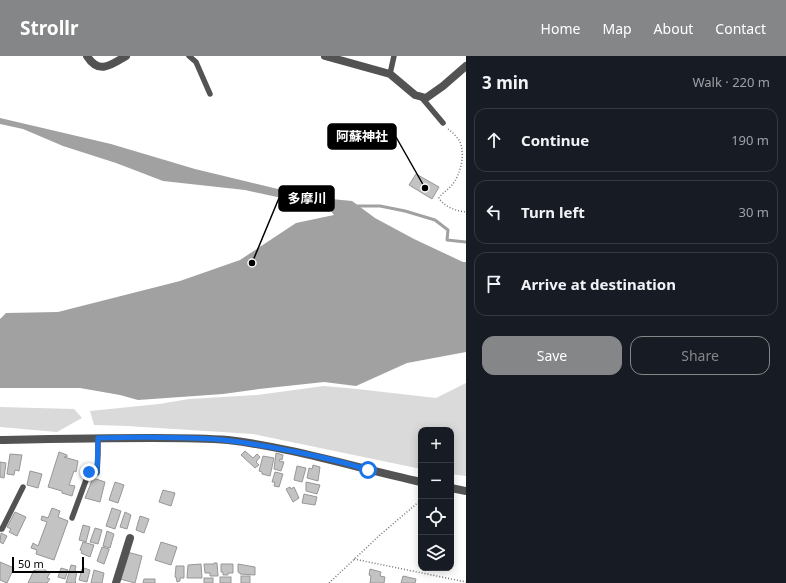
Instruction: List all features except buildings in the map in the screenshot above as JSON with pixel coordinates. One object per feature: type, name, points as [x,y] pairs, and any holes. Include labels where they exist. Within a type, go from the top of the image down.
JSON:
[{"type":"street","points":[[87,56],[94,65],[104,67],[126,56]]},
{"type":"street","points":[[325,56],[390,74],[415,95],[422,98],[428,97],[466,66]]},
{"type":"street","points":[[0,440],[98,438],[186,438],[229,440],[274,447],[334,460],[418,481]]},
{"type":"street","points":[[454,489],[466,491]]},
{"type":"street","points":[[116,583],[130,538]]},
{"type":"lane","points":[[189,56],[196,62],[210,94]]},
{"type":"lane","points":[[390,74],[394,56]]},
{"type":"lane","points":[[422,98],[442,123]]},
{"type":"lane","points":[[72,518],[89,472],[97,473],[98,438]]},
{"type":"lane","points":[[0,529],[2,528],[23,487]]},
{"type":"path","points":[[442,123],[459,141],[463,153],[463,160],[456,180],[443,192],[439,198],[441,202],[457,211],[466,212]]},
{"type":"path","points":[[329,583],[380,535],[418,503]]},
{"type":"path","points":[[354,559],[466,582]]},
{"type":"shaded area","points":[[0,118],[111,144],[195,169],[311,197],[352,201],[375,218],[414,239],[463,262],[466,262],[466,352],[407,363],[356,386],[324,382],[223,394],[138,400],[120,395],[80,388],[0,388],[0,319],[6,313],[58,312],[180,281],[240,260],[296,223],[334,215],[328,208],[245,190],[163,181],[116,163],[63,146],[23,129],[0,124]]},
{"type":"shaded area","points":[[466,383],[466,476],[454,474],[454,427],[418,427],[418,468],[253,434],[94,425],[90,411],[159,404],[189,399],[257,395],[324,386],[436,398]]},
{"type":"shaded area","points":[[0,407],[74,409],[82,418],[57,432],[0,427]]},
{"type":"waterway","points":[[355,206],[380,206],[405,211],[435,220],[448,230],[447,240],[466,242]]},
{"type":"place","name":"阿蘇神社","points":[[425,188]]},
{"type":"place","name":"多摩川","points":[[252,263]]},
{"type":"route","points":[[89,472],[97,473],[98,438],[186,438],[229,440],[274,447],[351,464],[368,470]]}]
